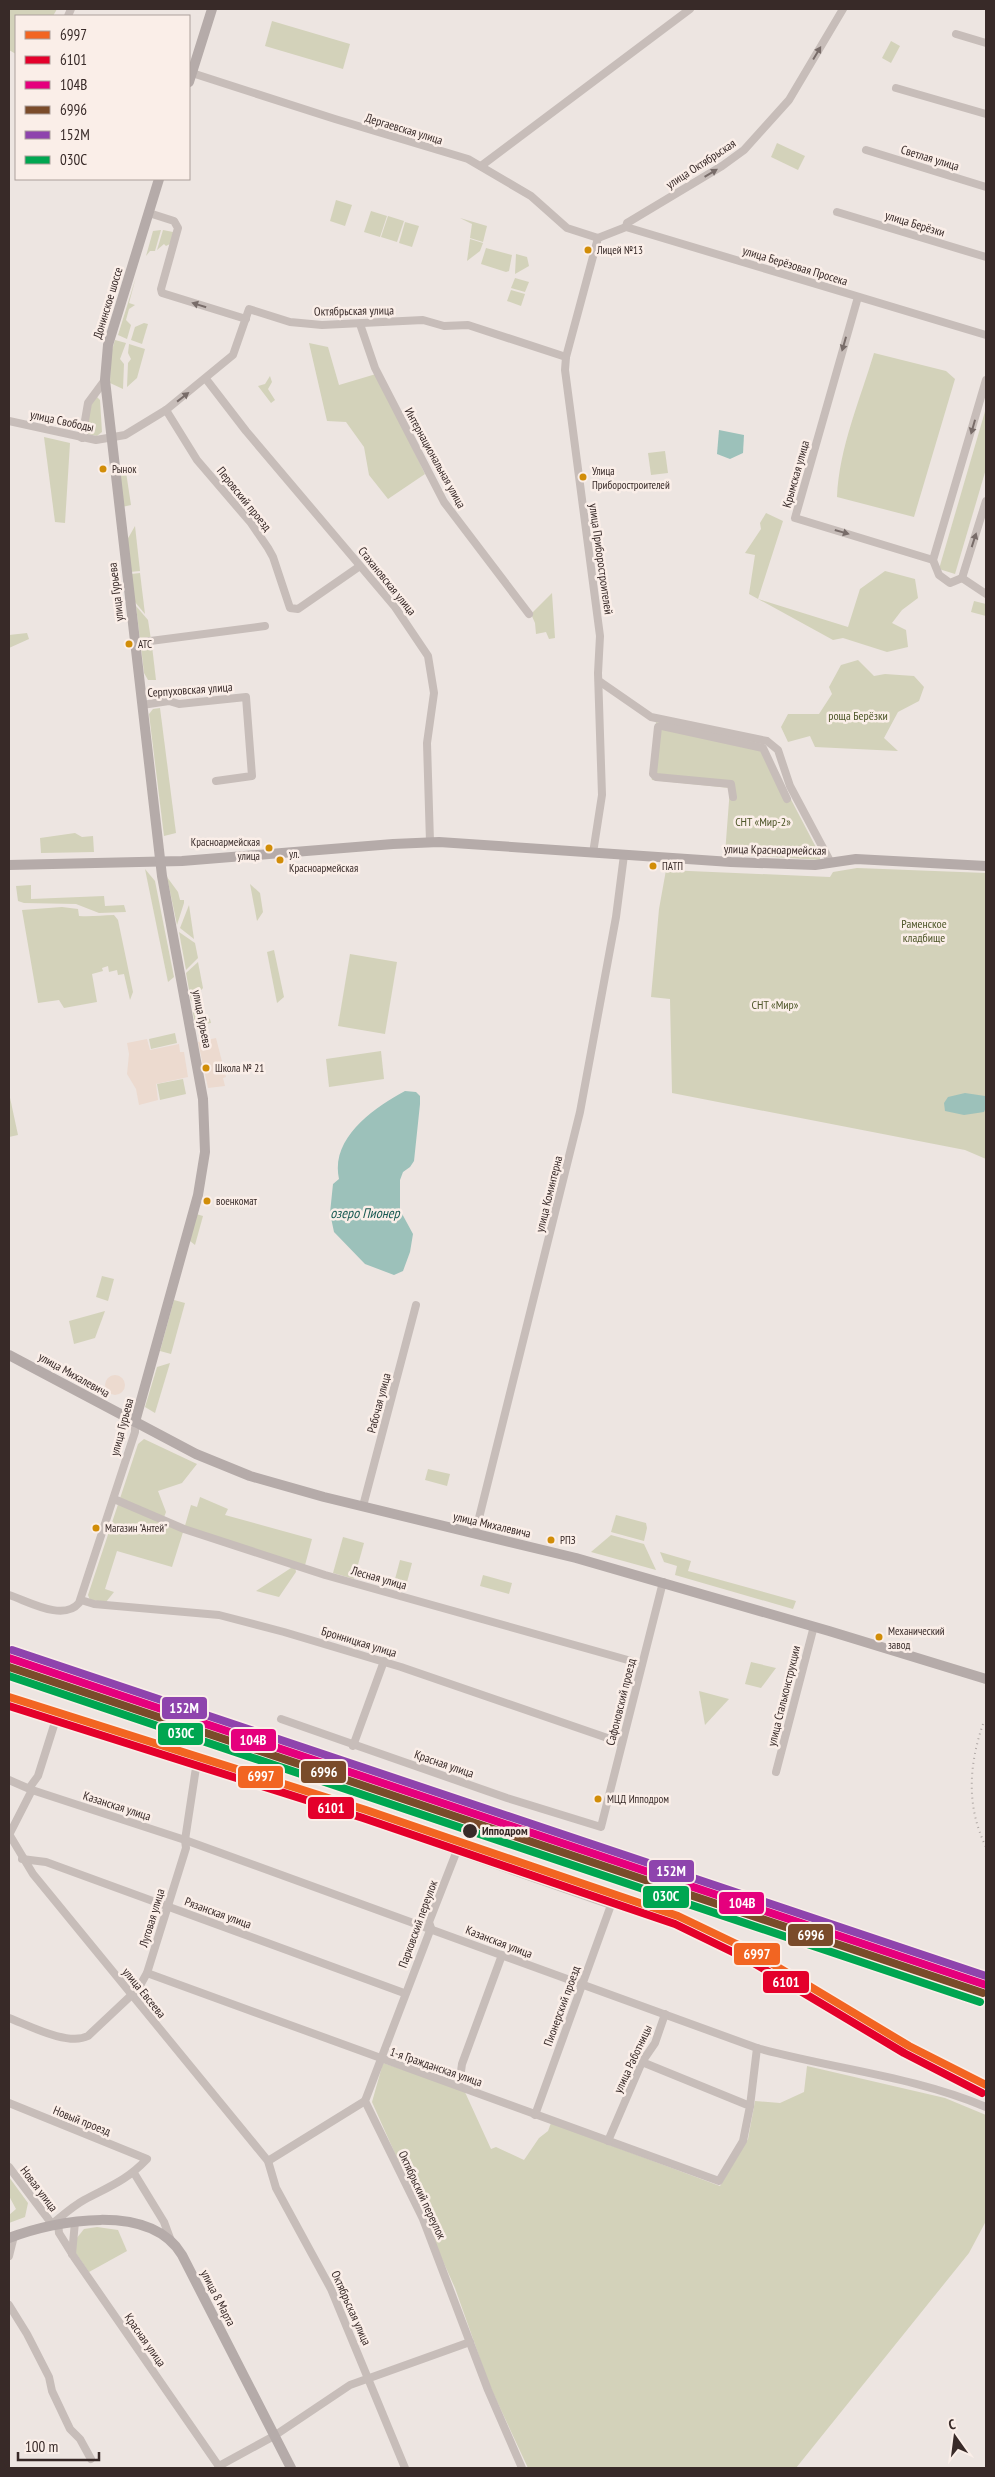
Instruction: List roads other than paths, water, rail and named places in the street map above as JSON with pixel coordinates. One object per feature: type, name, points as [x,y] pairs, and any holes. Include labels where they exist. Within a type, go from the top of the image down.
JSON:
[{"type":"main road","points":[[190,78],[212,9]]},
{"type":"main road","name":"Донинское шоссе","points":[[111,439],[105,380],[108,345],[159,180]]},
{"type":"main road","name":"улица Гурьева","points":[[111,439],[160,862],[205,1115],[205,1152],[198,1195],[135,1422]]},
{"type":"main road","points":[[9,865],[160,862],[430,842],[593,853]]},
{"type":"main road","name":"улица Красноармейская","points":[[593,853],[731,862],[814,865],[856,859],[986,866]]},
{"type":"main road","name":"улица Михалевича","points":[[9,1355],[200,1456],[242,1473],[363,1506],[576,1558],[663,1582],[986,1679]]},
{"type":"main road","name":"улица 8 Марта","points":[[11,2237],[58,2223],[134,2222],[155,2228],[171,2240],[182,2254],[291,2468]]},
{"type":"street","points":[[481,166],[690,9]]},
{"type":"street","name":"улица Октябрьская","points":[[626,227],[628,223],[722,166],[744,150],[789,100],[843,9]]},
{"type":"street","points":[[956,34],[986,43]]},
{"type":"street","name":"Дергаевская улица","points":[[190,78],[468,159],[531,196],[567,228],[597,239]]},
{"type":"street","points":[[896,88],[986,114]]},
{"type":"street","name":"Светлая улица","points":[[866,150],[986,187]]},
{"type":"street","name":"улица Берёзки","points":[[837,212],[986,257]]},
{"type":"street","points":[[111,439],[130,433],[166,410],[233,355],[246,319],[162,293],[161,289],[178,228],[174,221],[149,214]]},
{"type":"street","points":[[597,239],[626,227]]},
{"type":"street","name":"улица Берёзовая Просека","points":[[626,227],[986,335]]},
{"type":"street","name":"улица Приборостроителей","points":[[593,853],[602,795],[599,680],[600,636],[569,412],[565,370],[566,357],[597,239]]},
{"type":"street","name":"Крымская улица","points":[[858,297],[795,518],[932,560]]},
{"type":"street","name":"Октябрьская улица","points":[[246,319],[249,309],[290,322],[322,325],[423,320],[444,326],[468,325],[566,357]]},
{"type":"street","name":"Интернациональная улица","points":[[360,324],[375,368],[444,502],[529,614]]},
{"type":"street","name":"Стахановская улица","points":[[206,379],[246,431],[409,626],[428,656],[432,671],[434,693],[428,743],[430,842]]},
{"type":"street","points":[[82,438],[88,403],[105,380]]},
{"type":"street","points":[[962,578],[950,583],[939,575],[932,560],[986,380]]},
{"type":"street","name":"Перовский проезд","points":[[166,410],[197,460],[251,522],[274,557],[290,608],[298,609],[360,566]]},
{"type":"street","name":"улица Свободы","points":[[9,421],[82,438],[111,439]]},
{"type":"street","points":[[962,578],[986,501]]},
{"type":"street","points":[[962,578],[986,594]]},
{"type":"street","points":[[135,643],[265,626]]},
{"type":"street","points":[[599,680],[651,717],[767,741],[778,750],[790,786],[831,863]]},
{"type":"street","name":"Серпуховская улица","points":[[142,705],[169,701],[179,704],[246,697],[252,776],[216,781]]},
{"type":"street","points":[[733,798],[731,784],[656,777],[653,774],[658,727],[662,726],[763,748],[787,799]]},
{"type":"street","name":"улица Коминтерна","points":[[475,1534],[580,1112],[616,917],[624,855]]},
{"type":"street","name":"Рабочая улица","points":[[363,1506],[416,1305]]},
{"type":"street","name":"улица Гурьева","points":[[81,1600],[135,1432],[135,1422]]},
{"type":"street","name":"Лесная улица","points":[[114,1499],[184,1529],[325,1575],[642,1664]]},
{"type":"street","name":"Сафоновский проезд","points":[[601,1827],[663,1582]]},
{"type":"street","points":[[9,1595],[57,1611],[66,1611],[76,1607],[81,1600]]},
{"type":"street","name":"Бронницкая улица","points":[[81,1600],[94,1604],[219,1615],[384,1661],[622,1743]]},
{"type":"street","name":"улица Стальконструкции","points":[[776,1772],[814,1626]]},
{"type":"street","points":[[353,1746],[384,1661]]},
{"type":"street","points":[[9,1835],[32,1790],[30,1787],[38,1776],[56,1719]]},
{"type":"street","name":"Красная улица","points":[[281,1719],[353,1746],[507,1798],[601,1827]]},
{"type":"street","name":"Луговая улица","points":[[9,2018],[68,2039],[78,2040],[88,2036],[142,1984],[186,1848],[185,1840],[197,1761],[456,1853]]},
{"type":"street","name":"Казанская улица","points":[[9,1780],[32,1790],[185,1840],[431,1928],[582,1986],[757,2048],[808,2062],[942,2090],[986,2107]]},
{"type":"street","name":"улица Евсеева","points":[[9,1835],[22,1859],[131,1996],[268,2161]]},
{"type":"street","name":"Пионерский проезд","points":[[456,1853],[611,1905],[535,2115]]},
{"type":"street","name":"Парковский переулок","points":[[380,2059],[404,1993],[431,1928],[429,1922],[456,1853]]},
{"type":"street","name":"Рязанская улица","points":[[22,1859],[42,1861],[404,1993]]},
{"type":"street","points":[[458,2086],[462,2064],[502,1955]]},
{"type":"street","name":"1-я Гражданская улица","points":[[146,1973],[719,2181],[743,2141],[750,2106]]},
{"type":"street","name":"улица Работницы","points":[[608,2141],[642,2062],[650,2053],[665,2014]]},
{"type":"street","points":[[642,2062],[750,2106],[757,2048]]},
{"type":"street","points":[[268,2161],[364,2101],[380,2059]]},
{"type":"street","name":"Октябрьский переулок","points":[[364,2101],[423,2219],[495,2408],[522,2468]]},
{"type":"street","name":"Новый проезд","points":[[9,2103],[148,2159],[134,2173]]},
{"type":"street","name":"Октябрьская улица","points":[[268,2161],[276,2188],[331,2289],[369,2376],[405,2468]]},
{"type":"street","name":"Новая улица","points":[[9,2167],[58,2223]]},
{"type":"street","points":[[58,2223],[82,2201],[110,2189],[134,2173],[164,2222],[171,2240]]},
{"type":"street","points":[[72,2254],[76,2222]]},
{"type":"street","name":"Красная улица","points":[[58,2223],[60,2233],[72,2254],[219,2467]]},
{"type":"street","points":[[9,2256],[11,2237]]},
{"type":"street","points":[[9,2305],[46,2372],[52,2391],[70,2429],[80,2439],[91,2459]]},
{"type":"street","points":[[219,2467],[274,2436],[336,2393],[369,2376],[470,2342]]},
{"type":"water","points":[[719,430],[744,435],[743,453],[730,459],[717,454]]},
{"type":"water","name":"озеро Пионер","points":[[405,1091],[416,1092],[420,1096],[414,1161],[403,1172],[400,1180],[400,1210],[413,1234],[410,1252],[403,1271],[394,1275],[365,1264],[334,1232],[330,1213],[333,1184],[339,1179],[338,1164],[341,1150],[348,1138],[357,1126],[380,1106]]},
{"type":"water","points":[[965,1093],[985,1096],[986,1107],[984,1112],[964,1115],[945,1111],[944,1103],[948,1097]]},
{"type":"railway","points":[[983,1724],[975,1755],[972,1785],[975,1816],[986,1847]]},
{"type":"railway","points":[[173,1737],[371,1794],[758,1921],[854,1945]]},
{"type":"place","name":"Лицей №13","points":[[588,250]]},
{"type":"place","name":"Рынок","points":[[103,469]]},
{"type":"place","name":"Улица Приборостроителей","points":[[583,477]]},
{"type":"place","name":"АТС","points":[[129,644]]},
{"type":"place","name":"Красноармейская улица","points":[[269,848]]},
{"type":"place","name":"ул. Красноармейская","points":[[280,860]]},
{"type":"place","name":"ПАТП","points":[[653,866]]},
{"type":"place","name":"Школа № 21","points":[[206,1068]]},
{"type":"place","name":"военкомат","points":[[207,1201]]},
{"type":"place","name":"Магазин \"Антей\"","points":[[96,1528]]},
{"type":"place","name":"РПЗ","points":[[551,1540]]},
{"type":"place","name":"Механический завод","points":[[879,1637]]},
{"type":"place","name":"МЦД Ипподром","points":[[598,1799]]},
{"type":"place","name":"Ипподром","points":[[470,1831]]},
{"type":"park label","name":"роща Берёзки","points":[[858,716]]},
{"type":"park label","name":"СНТ «Мир-2»","points":[[763,822]]},
{"type":"park label","name":"Раменское кладбище","points":[[924,931]]},
{"type":"park label","name":"СНТ «Мир»","points":[[775,1005]]}]
